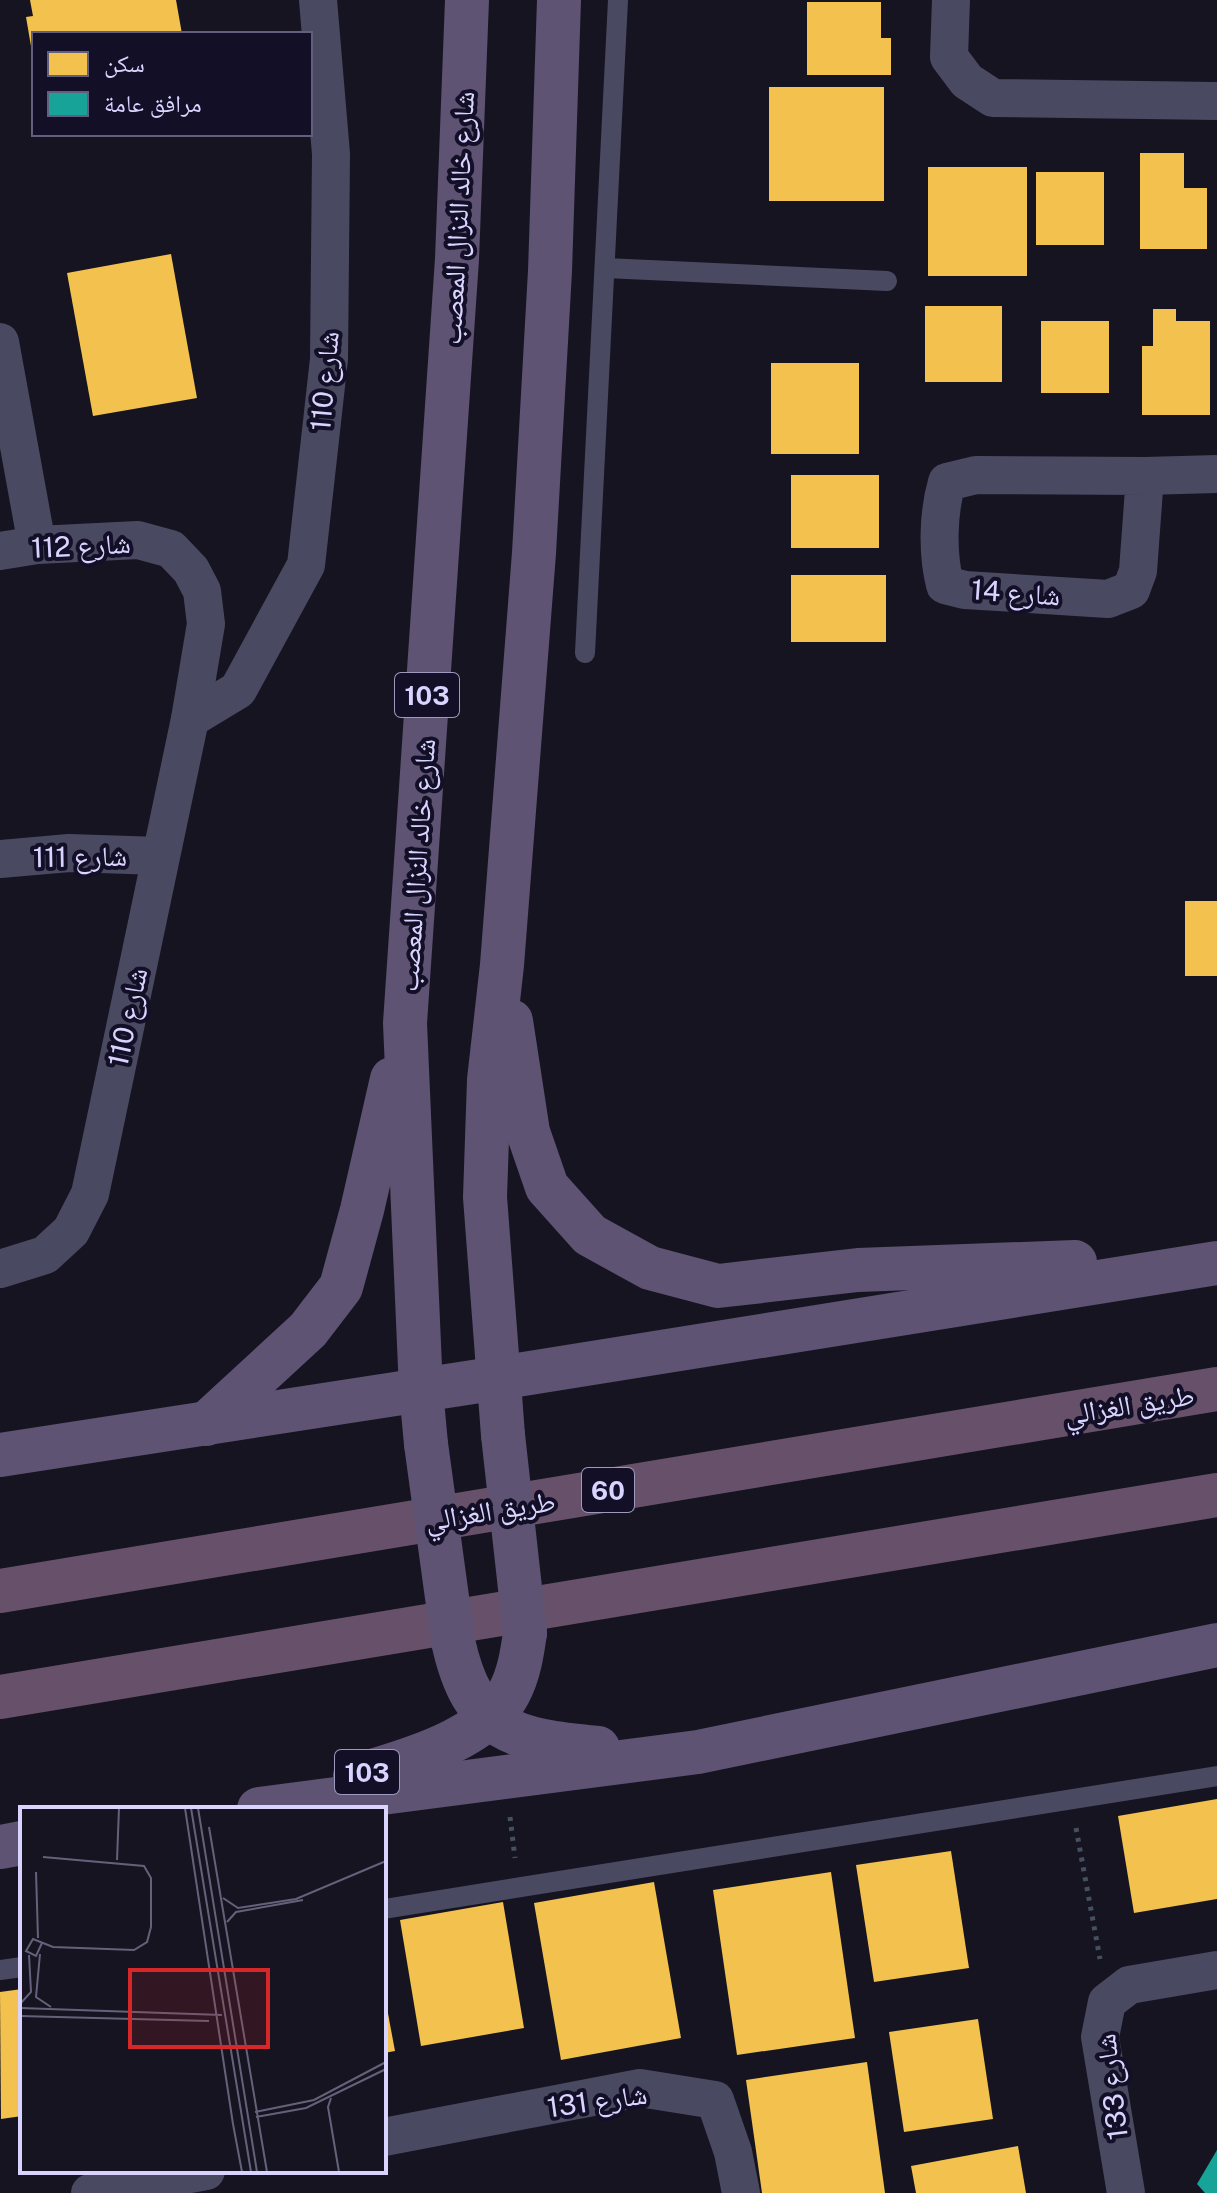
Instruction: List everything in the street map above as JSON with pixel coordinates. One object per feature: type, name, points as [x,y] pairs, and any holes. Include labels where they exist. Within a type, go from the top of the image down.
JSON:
[{"type":"highway","name":"طريق الغزالي","points":[[0,1591],[1217,1389]]},
{"type":"highway","points":[[0,1697],[1217,1495]]},
{"type":"main road","name":"شارع خالد النزال المعصب","points":[[467,0],[457,259],[405,1023],[426,1444],[453,1641],[460,1671],[476,1702],[490,1719],[510,1733],[547,1743],[698,1752]]},
{"type":"main road","name":"103","points":[[245,1807],[386,1767],[459,1738],[490,1719],[508,1694],[519,1667],[525,1633],[503,1435],[485,1197],[489,1080],[502,965],[534,553],[550,271],[559,0]]},
{"type":"main road","points":[[502,965],[528,1132],[547,1187],[590,1235],[650,1268],[718,1286],[858,1270],[1217,1257]]},
{"type":"main road","points":[[206,1424],[308,1330],[341,1287],[405,1023]]},
{"type":"main road","points":[[0,1455],[1217,1263]]},
{"type":"main road","points":[[274,1807],[698,1752],[1217,1645]]},
{"type":"main road","points":[[0,1847],[20,1843]]},
{"type":"street","name":"شارع 110","points":[[190,719],[238,690],[306,565],[329,359],[331,154],[318,0]]},
{"type":"street","points":[[951,0],[949,57],[967,81],[993,98],[1217,101]]},
{"type":"street","points":[[0,342],[37,545]]},
{"type":"street","name":"شارع 14","points":[[1145,476],[1138,571],[1131,590],[1108,599],[965,590],[945,585],[941,502],[947,482],[976,475],[1217,474]]},
{"type":"street","name":"شارع 112","points":[[0,551],[37,545],[138,540],[171,549],[191,570],[202,591],[206,624]]},
{"type":"street","name":"شارع 110","points":[[0,1269],[45,1255],[71,1231],[90,1194],[190,719],[206,624]]},
{"type":"street","name":"شارع 111","points":[[0,859],[69,853],[160,856]]},
{"type":"street","name":"شارع 133","points":[[1126,2193],[1100,2037],[1107,2002],[1129,1985],[1217,1970]]},
{"type":"street","name":"شارع 131","points":[[386,2137],[640,2088],[700,2097],[715,2100],[733,2152],[741,2193]]},
{"type":"street","points":[[90,2193],[195,2173]]},
{"type":"lane","points":[[585,653],[618,0]]},
{"type":"lane","points":[[605,268],[887,281]]},
{"type":"lane","points":[[386,1909],[1217,1776]]},
{"type":"lane","points":[[0,1970],[20,1967]]},
{"type":"path","points":[[1071,1799],[1107,2002]]},
{"type":"building: سكن","points":[[30,0],[176,0],[182,32],[32,32],[32,52],[26,17],[33,16]]},
{"type":"building: سكن","points":[[807,2],[881,2],[881,38],[891,38],[891,75],[807,75]]},
{"type":"building: سكن","points":[[769,87],[884,87],[884,201],[769,201]]},
{"type":"building: سكن","points":[[1140,153],[1184,153],[1184,188],[1207,188],[1207,249],[1140,249]]},
{"type":"building: سكن","points":[[928,167],[1027,167],[1027,276],[928,276]]},
{"type":"building: سكن","points":[[1036,172],[1104,172],[1104,245],[1036,245]]},
{"type":"building: سكن","points":[[171,254],[197,398],[93,416],[67,273]]},
{"type":"building: سكن","points":[[925,306],[1002,306],[1002,382],[925,382]]},
{"type":"building: سكن","points":[[1153,309],[1176,309],[1176,321],[1210,321],[1210,415],[1142,415],[1142,346],[1153,346]]},
{"type":"building: سكن","points":[[1041,321],[1109,321],[1109,393],[1041,393]]},
{"type":"building: سكن","points":[[771,363],[859,363],[859,454],[771,454]]},
{"type":"building: سكن","points":[[791,475],[879,475],[879,548],[791,548]]},
{"type":"building: سكن","points":[[791,575],[886,575],[886,642],[791,642]]},
{"type":"building: سكن","points":[[1185,901],[1217,901],[1217,976],[1185,976]]},
{"type":"building: سكن","points":[[1217,1799],[1217,1899],[1134,1913],[1118,1816]]},
{"type":"building: سكن","points":[[951,1851],[969,1968],[874,1982],[856,1865]]},
{"type":"building: سكن","points":[[831,1872],[855,2038],[737,2055],[713,1890]]},
{"type":"building: سكن","points":[[654,1882],[681,2038],[561,2060],[534,1903]]},
{"type":"building: سكن","points":[[503,1902],[524,2028],[421,2046],[400,1920]]},
{"type":"building: سكن","points":[[20,1989],[20,2116],[1,2119],[0,1992]]},
{"type":"building: سكن","points":[[386,2003],[395,2051],[386,2053]]},
{"type":"building: سكن","points":[[978,2019],[993,2119],[904,2132],[889,2032]]},
{"type":"building: سكن","points":[[867,2062],[885,2193],[762,2193],[746,2080]]},
{"type":"building: سكن","points":[[1018,2146],[1026,2193],[916,2193],[911,2166]]},
{"type":"building: مرافق عامة","points":[[1217,2150],[1217,2193],[1205,2193],[1197,2184]]}]
